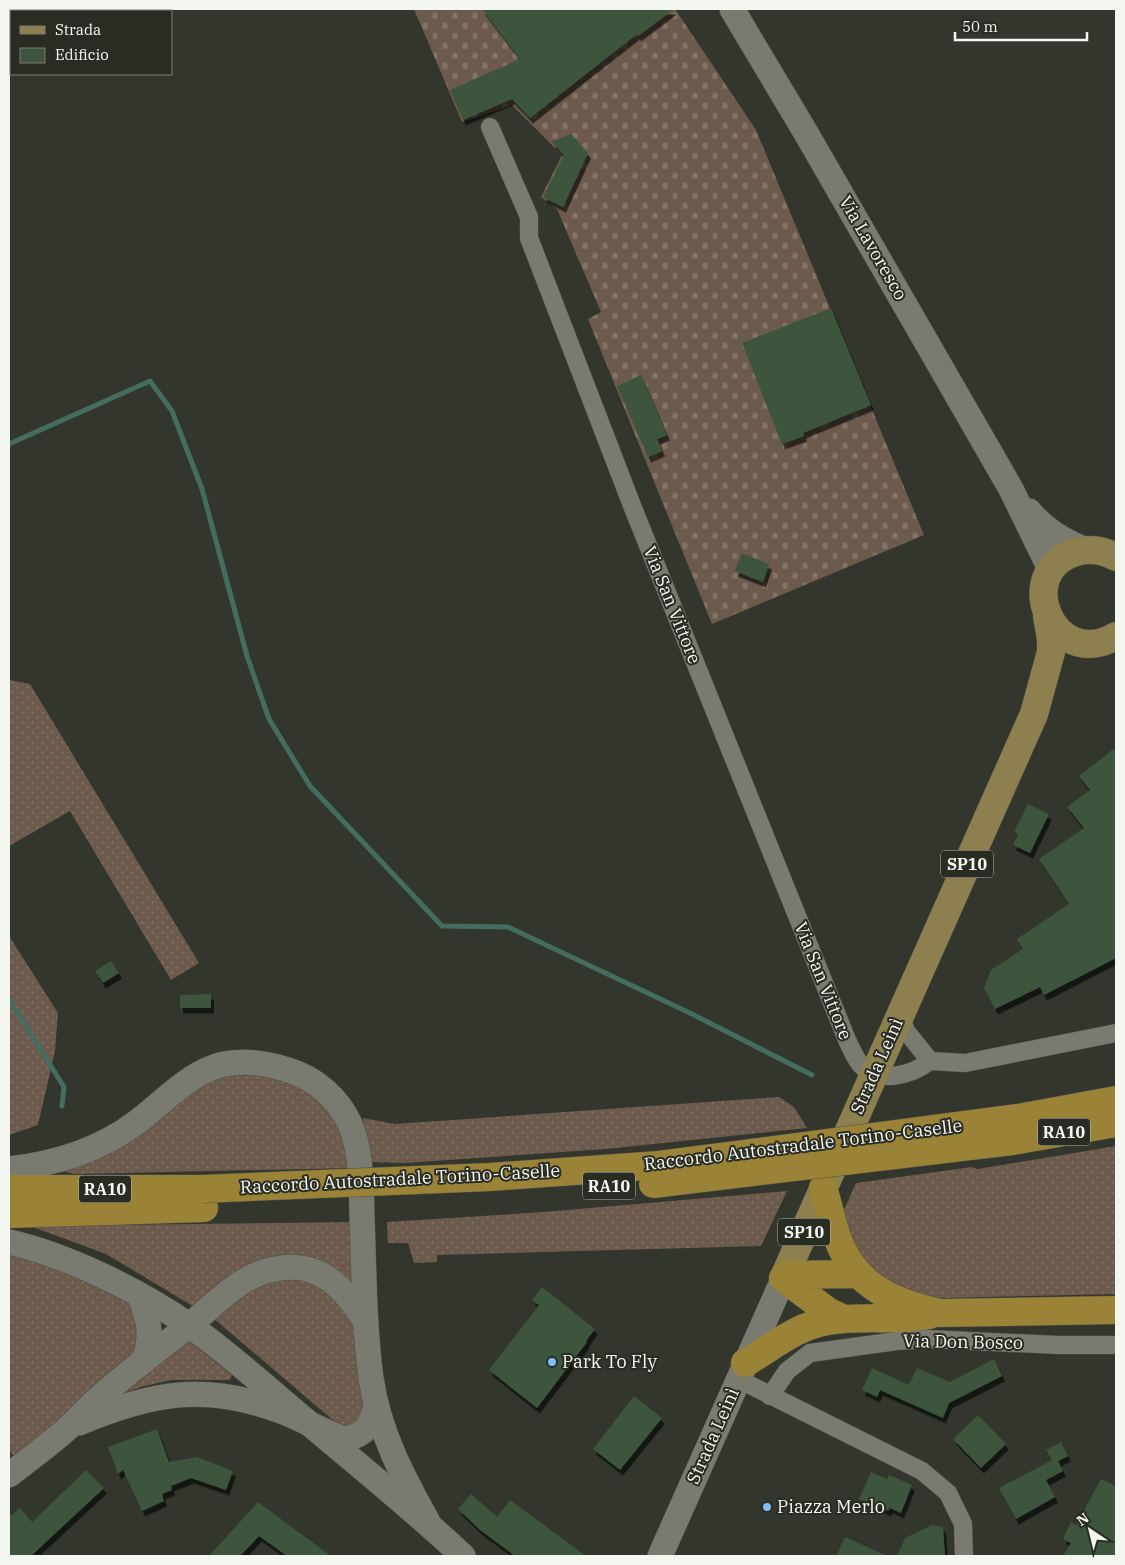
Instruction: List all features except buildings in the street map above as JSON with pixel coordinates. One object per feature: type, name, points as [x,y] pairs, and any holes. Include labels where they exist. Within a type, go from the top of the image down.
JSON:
[{"type":"highway","name":"Raccordo Autostradale Torino-Caselle","points":[[1015,1130],[1116,1100]]},
{"type":"highway","name":"Raccordo Autostradale Torino-Caselle","points":[[9,1214],[203,1198],[662,1184],[1015,1130],[1116,1123]]},
{"type":"highway","points":[[823,1188],[842,1250],[859,1274],[872,1287],[894,1300],[940,1313]]},
{"type":"highway","name":"Raccordo Autostradale Torino-Caselle","points":[[9,1189],[203,1198]]},
{"type":"highway","points":[[784,1277],[859,1274]]},
{"type":"highway","points":[[784,1277],[828,1312],[844,1319]]},
{"type":"highway","points":[[742,1371],[812,1325],[844,1319],[907,1319],[940,1313],[1116,1310]]},
{"type":"main road","name":"Via Lavoresco","points":[[732,9],[806,133],[1011,489]]},
{"type":"main road","points":[[1011,489],[1043,527],[1054,535],[1106,552]]},
{"type":"main road","points":[[1011,489],[1051,571],[1060,561],[1072,553],[1106,552]]},
{"type":"main road","name":"SP10","points":[[1051,571],[1043,593],[1047,616],[1055,628],[1065,637],[1078,642],[1110,638]]},
{"type":"main road","name":"Strada Leinì","points":[[660,1556],[1034,714],[1051,652],[1052,639],[1047,616]]},
{"type":"main road","name":"Strada Leinì","points":[[1034,714],[1054,688],[1066,665],[1076,653],[1110,638]]},
{"type":"main road","points":[[9,1169],[60,1159],[94,1147],[136,1123],[184,1084],[204,1072],[223,1065],[255,1062],[295,1072],[327,1092],[341,1108],[355,1139],[360,1164],[366,1322],[376,1407],[397,1466],[429,1524]]},
{"type":"main road","points":[[9,1242],[51,1254],[87,1270],[140,1296],[189,1325],[429,1524],[463,1556]]},
{"type":"main road","points":[[9,1475],[68,1428],[100,1396],[222,1297],[249,1278],[275,1268],[310,1270],[330,1279],[348,1294],[366,1322]]},
{"type":"main road","points":[[140,1296],[151,1338],[144,1361]]},
{"type":"main road","points":[[68,1428],[136,1402],[167,1394],[200,1393],[244,1400],[307,1422],[344,1439],[356,1437],[363,1433],[371,1424],[376,1407]]},
{"type":"street","name":"Via San Vittore","points":[[490,127],[529,217],[529,238],[630,499],[834,1008],[860,1065],[873,1075]]},
{"type":"street","points":[[900,1015],[906,1031],[930,1061]]},
{"type":"street","points":[[873,1075],[902,1074],[918,1070],[930,1061],[965,1063],[1116,1033]]},
{"type":"street","name":"Via Don Bosco","points":[[770,1396],[787,1371],[810,1354],[819,1352],[896,1341],[928,1339],[1058,1345],[1116,1345]]},
{"type":"street","points":[[742,1371],[770,1396],[922,1471],[948,1493],[963,1524],[964,1556]]},
{"type":"green space","points":[[414,9],[675,9],[756,130],[924,535],[712,624],[588,319],[601,312],[557,209],[541,197],[562,155],[512,105],[462,122]]},
{"type":"green space","points":[[9,680],[30,684],[199,963],[171,980],[70,811],[9,846]]},
{"type":"green space","points":[[9,936],[58,1013],[55,1051],[38,1125],[9,1135]]},
{"type":"green space","points":[[260,1072],[296,1082],[326,1103],[343,1129],[353,1168],[76,1174],[61,1171],[188,1093],[228,1074]]},
{"type":"green space","points":[[779,1097],[794,1107],[807,1128],[606,1149],[405,1163],[369,1162],[363,1118],[395,1124]]},
{"type":"green space","points":[[1116,1146],[1116,1294],[943,1298],[906,1296],[862,1270],[842,1214],[856,1183],[972,1167],[978,1169]]},
{"type":"green space","points":[[787,1191],[761,1246],[437,1255],[437,1262],[414,1263],[408,1243],[388,1243],[387,1222],[544,1212]]},
{"type":"green space","points":[[355,1222],[358,1292],[307,1261],[196,1308],[106,1254],[30,1226]]},
{"type":"green space","points":[[9,1249],[24,1252],[135,1304],[142,1349],[100,1387],[14,1457],[9,1449]]},
{"type":"green space","points":[[276,1273],[328,1285],[358,1324],[369,1409],[351,1429],[341,1427],[212,1317]]},
{"type":"green space","points":[[185,1338],[232,1375],[230,1380],[171,1380],[141,1387],[113,1397]]},
{"type":"waterway","points":[[9,444],[150,381],[172,411],[202,489],[247,656],[269,719],[310,786],[442,926],[508,927],[690,1013],[812,1075]]},
{"type":"waterway","points":[[9,999],[64,1087],[62,1106]]},
{"type":"place","name":"Park To Fly","points":[[552,1362]]},
{"type":"place","name":"Piazza Merlo","points":[[767,1507]]}]
